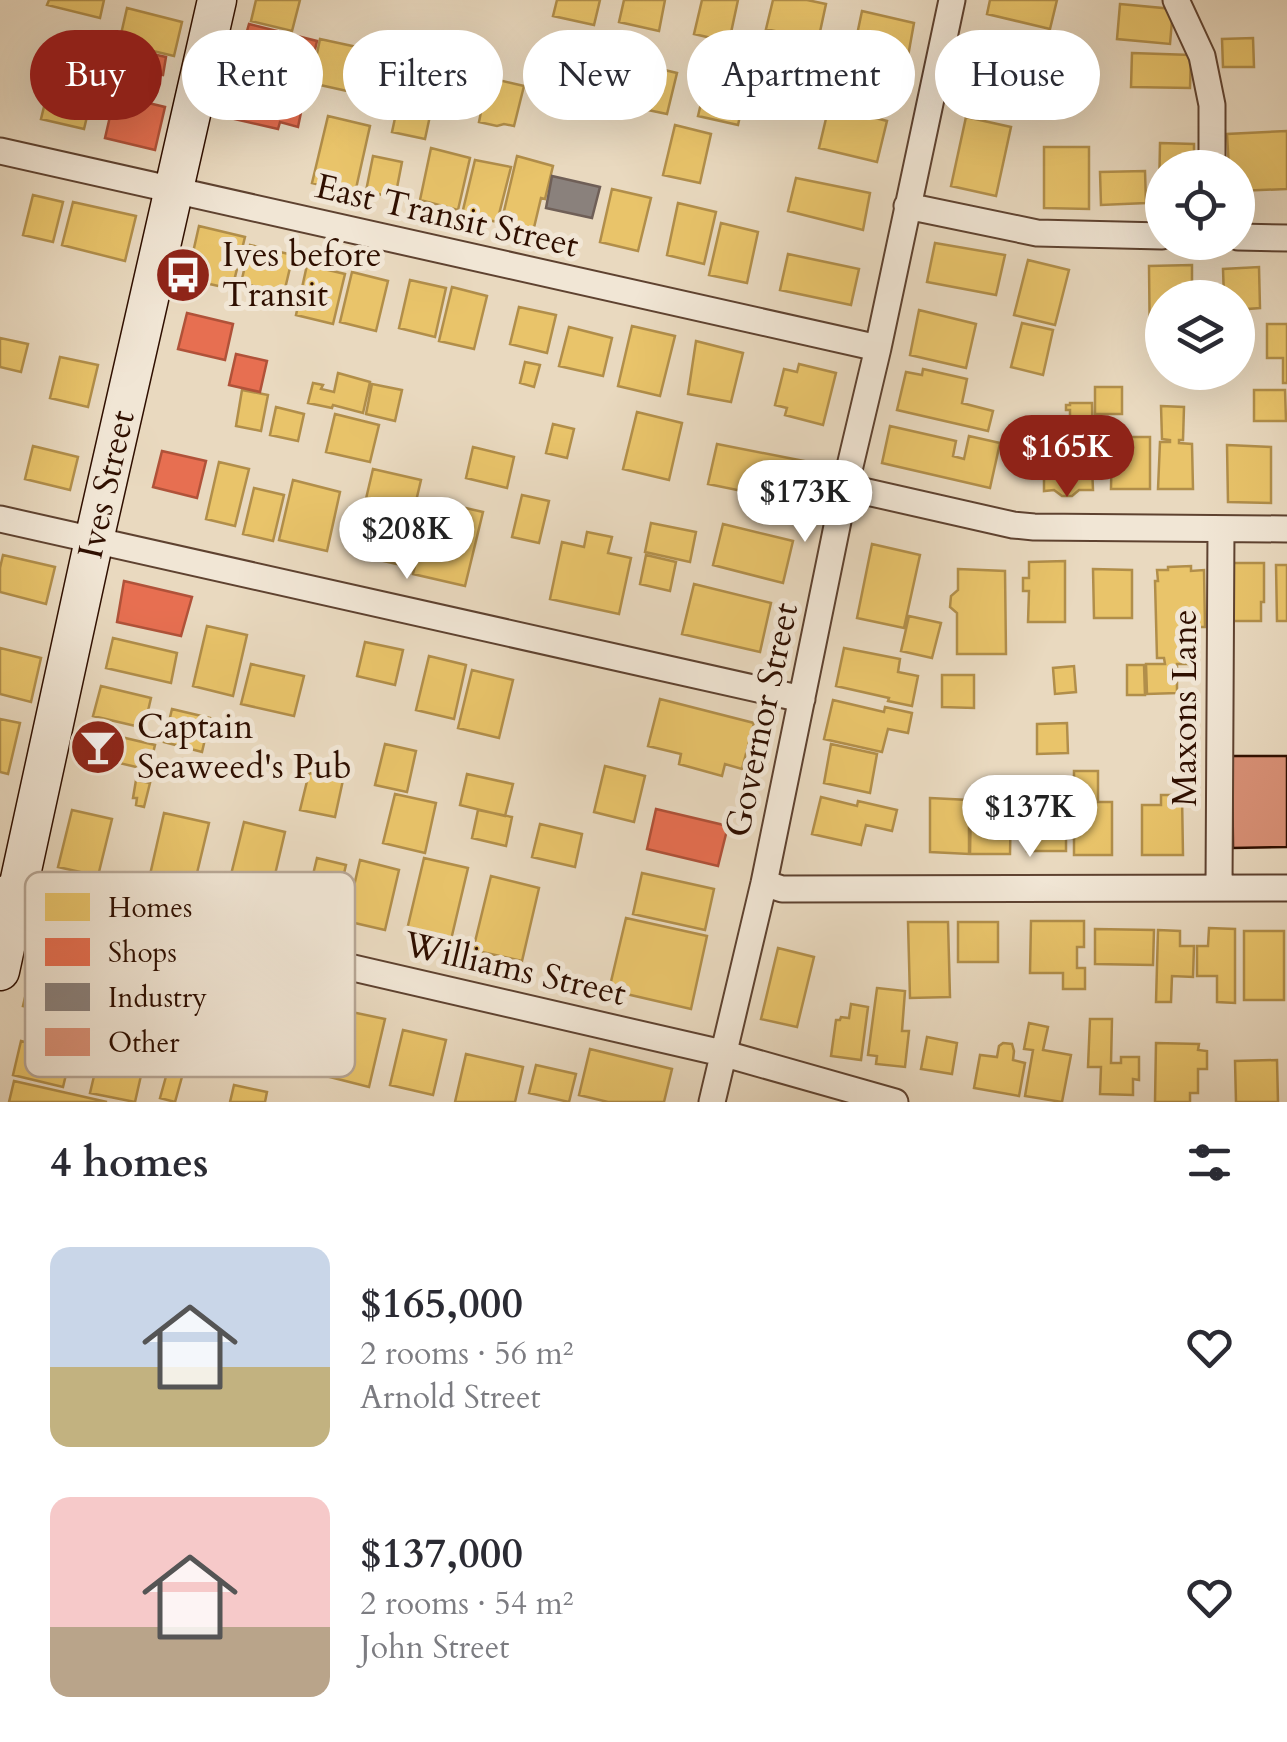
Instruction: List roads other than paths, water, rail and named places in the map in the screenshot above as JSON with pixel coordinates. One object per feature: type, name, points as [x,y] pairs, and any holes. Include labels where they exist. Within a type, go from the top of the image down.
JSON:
[{"type":"street","name":"Ives Street","points":[[0,971],[9,888],[94,540],[217,0]]},
{"type":"street","name":"Governor Street","points":[[712,1102],[764,883],[952,0]]},
{"type":"street","points":[[1176,0],[1202,56],[1212,105],[1212,150]]},
{"type":"street","name":"East Transit Street","points":[[0,151],[878,348]]},
{"type":"street","points":[[908,206],[1037,233],[1145,236]]},
{"type":"street","points":[[1255,237],[1287,238]]},
{"type":"street","points":[[846,487],[1012,525],[1287,530]]},
{"type":"street","points":[[0,519],[802,699]]},
{"type":"street","name":"Maxons Lane","points":[[1218,888],[1222,529]]},
{"type":"street","points":[[764,883],[782,889],[1287,888]]},
{"type":"street","name":"Williams Street","points":[[355,968],[722,1053],[838,1095],[896,1102]]},
{"type":"place","name":"Ives before Transit","points":[[183,275]]},
{"type":"place","name":"Captain Seaweed's Pub","points":[[98,747]]}]
